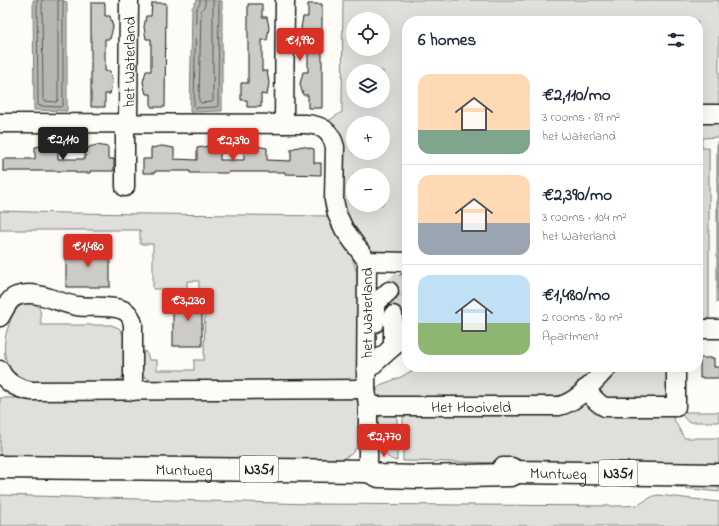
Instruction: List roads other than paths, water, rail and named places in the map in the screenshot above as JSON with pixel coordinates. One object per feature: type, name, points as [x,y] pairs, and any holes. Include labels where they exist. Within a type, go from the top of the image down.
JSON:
[{"type":"main road","name":"Muntweg","points":[[0,467],[368,471],[379,476],[419,477],[511,475],[517,472],[719,474]]},
{"type":"street","name":"het Waterland","points":[[126,123],[128,0]]},
{"type":"street","points":[[284,124],[285,0]]},
{"type":"street","points":[[703,114],[719,114]]},
{"type":"street","name":"het Waterland","points":[[0,123],[315,124],[323,128],[329,133],[334,147],[334,200],[339,221],[367,262],[367,398]]},
{"type":"street","points":[[125,187],[126,123]]},
{"type":"street","points":[[367,262],[402,269]]},
{"type":"street","points":[[367,339],[375,334],[375,304],[389,291]]},
{"type":"street","points":[[0,316],[11,299],[15,296],[31,294],[41,295],[76,306],[113,307],[121,309],[132,318],[133,324],[133,391]]},
{"type":"street","points":[[366,371],[396,349],[398,324]]},
{"type":"street","points":[[703,328],[719,329]]},
{"type":"street","name":"Het Hooiveld","points":[[0,370],[8,382],[15,387],[32,391],[133,391],[367,398],[552,407],[570,403],[603,372]]},
{"type":"street","points":[[585,389],[601,406],[605,407],[676,407],[676,372]]},
{"type":"street","points":[[367,398],[368,471]]},
{"type":"water","points":[[33,0],[61,0],[67,2],[67,111],[34,110]]},
{"type":"water","points":[[197,0],[222,1],[222,111],[190,112],[192,8]]},
{"type":"water","points":[[717,142],[719,142],[719,302],[717,302]]},
{"type":"tunnel","points":[[389,291],[402,279]]},
{"type":"tunnel","points":[[393,315],[402,306]]}]
